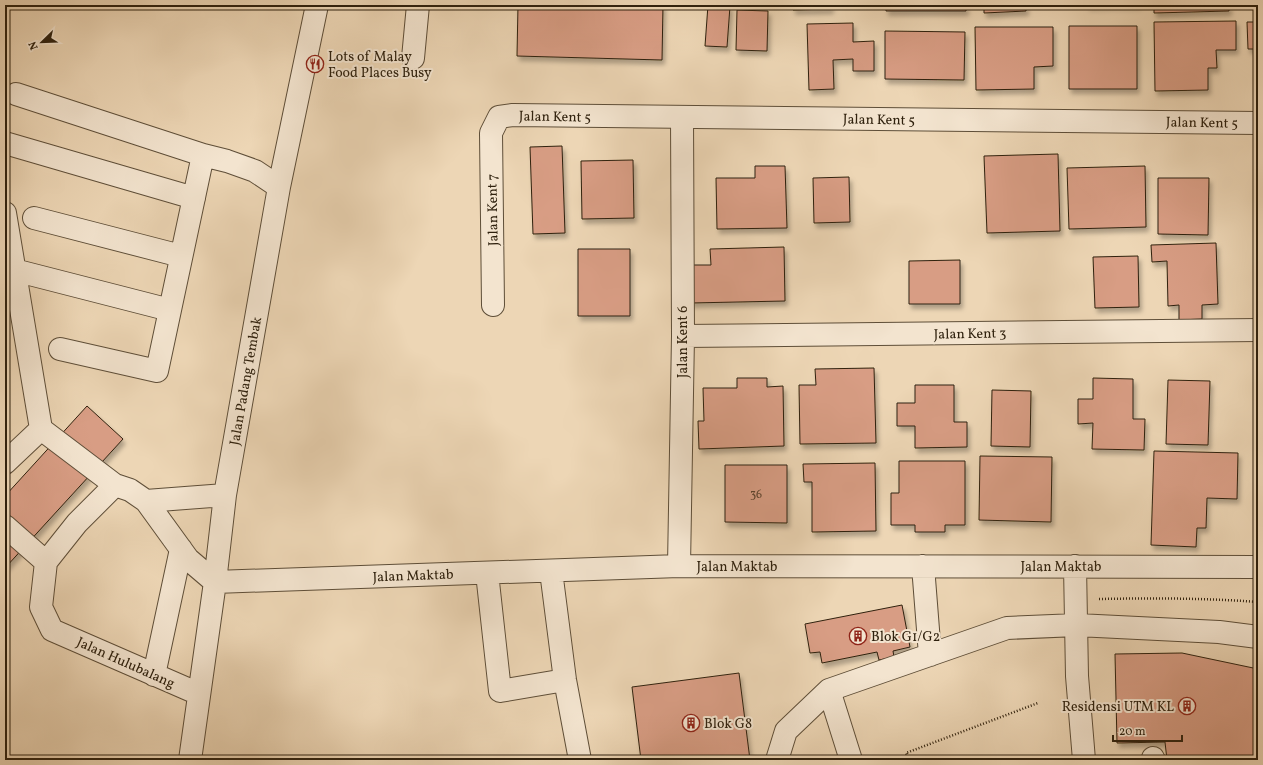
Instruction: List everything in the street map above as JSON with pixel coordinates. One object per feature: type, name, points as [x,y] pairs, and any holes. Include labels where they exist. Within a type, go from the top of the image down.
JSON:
[{"type":"street","name":"Jalan Padang Tembak","points":[[190,760],[215,582],[225,495],[279,187],[317,5]]},
{"type":"street","points":[[413,58],[418,5]]},
{"type":"street","points":[[16,94],[204,155],[227,161],[255,171],[279,187]]},
{"type":"street","name":"Jalan Kent 5","points":[[499,117],[513,115],[1258,123]]},
{"type":"street","name":"Jalan Kent 7","points":[[493,305],[491,133],[499,117]]},
{"type":"street","name":"Jalan Kent 6","points":[[679,566],[683,336],[682,117]]},
{"type":"street","points":[[5,143],[194,198]]},
{"type":"street","points":[[60,349],[157,371],[204,155]]},
{"type":"street","points":[[5,212],[41,429],[115,485],[130,490],[146,500],[188,559],[215,582]]},
{"type":"street","points":[[34,218],[182,256]]},
{"type":"street","points":[[14,270],[170,310]]},
{"type":"street","name":"Jalan Kent 3","points":[[683,336],[1258,330]]},
{"type":"street","points":[[5,463],[41,429]]},
{"type":"street","points":[[5,526],[46,562],[77,523],[115,485]]},
{"type":"street","points":[[146,500],[225,495]]},
{"type":"street","points":[[154,675],[181,549]]},
{"type":"street","name":"Jalan Hulubalang","points":[[46,562],[41,607],[52,630],[199,694]]},
{"type":"street","name":"Jalan Maktab","points":[[215,582],[679,566],[1258,566]]},
{"type":"street","points":[[923,566],[930,654]]},
{"type":"street","points":[[1075,566],[1077,676],[1084,760]]},
{"type":"street","points":[[551,570],[565,680],[580,760]]},
{"type":"street","points":[[487,573],[500,691],[565,680]]},
{"type":"street","points":[[777,760],[786,731],[829,690],[1008,628],[1077,625],[1219,632],[1258,637]]},
{"type":"street","points":[[829,690],[851,760]]},
{"type":"street","points":[[784,739],[790,760]]},
{"type":"path","points":[[909,760],[906,754],[1038,703]]},
{"type":"building","points":[[518,5],[663,5],[662,60],[517,56]]},
{"type":"building","points":[[708,5],[730,6],[727,47],[705,46]]},
{"type":"building","points":[[793,5],[831,5],[831,9],[793,10]]},
{"type":"building","points":[[886,5],[966,5],[966,11],[886,11]]},
{"type":"building","points":[[984,5],[1026,5],[1026,11],[984,13]]},
{"type":"building","points":[[1087,5],[1139,5],[1087,6]]},
{"type":"building","points":[[1154,5],[1229,5],[1229,11],[1154,13]]},
{"type":"building","points":[[737,10],[768,11],[767,51],[736,50]]},
{"type":"building","points":[[1236,21],[1236,50],[1216,50],[1217,68],[1208,68],[1208,90],[1155,91],[1154,22]]},
{"type":"building","points":[[1247,22],[1258,22],[1258,49],[1248,49]]},
{"type":"building","points":[[853,23],[853,42],[874,41],[874,71],[853,71],[853,59],[833,60],[834,89],[809,90],[807,24]]},
{"type":"building","points":[[1069,26],[1137,26],[1137,89],[1069,89]]},
{"type":"building","points":[[975,27],[1053,27],[1053,66],[1034,67],[1034,89],[976,90]]},
{"type":"building","points":[[885,31],[965,32],[964,80],[885,79]]},
{"type":"building","points":[[562,146],[565,233],[533,234],[530,147]]},
{"type":"building","points":[[1058,154],[1060,231],[987,233],[984,156]]},
{"type":"building","points":[[633,160],[634,218],[582,219],[581,161]]},
{"type":"building","points":[[755,166],[785,166],[787,228],[717,229],[716,178],[755,178]]},
{"type":"building","points":[[1145,166],[1146,227],[1069,229],[1067,168]]},
{"type":"building","points":[[849,177],[850,222],[814,223],[813,178]]},
{"type":"building","points":[[1158,178],[1209,178],[1208,235],[1158,234]]},
{"type":"building","points":[[1216,243],[1218,304],[1202,305],[1202,319],[1179,320],[1179,305],[1168,306],[1167,261],[1152,262],[1151,245]]},
{"type":"building","points":[[784,247],[785,301],[690,303],[689,265],[711,265],[710,249]]},
{"type":"building","points":[[578,249],[630,249],[630,316],[578,316]]},
{"type":"building","points":[[1138,256],[1139,307],[1095,308],[1093,257]]},
{"type":"building","points":[[960,260],[960,304],[909,304],[909,261]]},
{"type":"building","points":[[874,368],[876,443],[800,444],[799,385],[816,385],[815,369]]},
{"type":"building","points":[[737,378],[767,378],[767,387],[783,386],[784,446],[699,449],[698,421],[704,421],[703,388],[737,388]]},
{"type":"building","points":[[1093,378],[1133,379],[1133,419],[1145,419],[1144,450],[1092,449],[1093,423],[1078,424],[1078,399],[1093,399]]},
{"type":"building","points":[[1168,380],[1210,381],[1208,445],[1166,444]]},
{"type":"building","points":[[915,385],[954,385],[954,422],[967,422],[967,447],[915,448],[915,426],[897,426],[897,403],[915,403]]},
{"type":"building","points":[[992,390],[1031,391],[1030,447],[991,446]]},
{"type":"building","points":[[87,406],[123,439],[5,568],[5,496]]},
{"type":"building","points":[[1154,451],[1238,453],[1237,499],[1207,498],[1206,528],[1197,528],[1196,547],[1151,545]]},
{"type":"building","points":[[980,456],[1052,457],[1051,522],[979,520]]},
{"type":"building","points":[[899,461],[965,461],[965,525],[945,525],[945,532],[915,532],[915,525],[891,525],[891,493],[899,493]]},
{"type":"building","points":[[875,463],[876,531],[812,532],[812,482],[804,482],[803,464]]},
{"type":"building","points":[[725,465],[787,465],[787,523],[725,522]]},
{"type":"building","name":"Blok G1/G2","points":[[902,605],[910,647],[893,651],[894,657],[879,660],[877,652],[822,663],[820,652],[810,653],[805,624]]},
{"type":"building","name":"Residensi UTM KL","points":[[1182,653],[1258,669],[1258,760],[1167,760],[1165,742],[1117,743],[1115,654]]},
{"type":"building","name":"Blok G8","points":[[739,673],[750,760],[641,760],[632,687]]},
{"type":"place","name":"Lots of Malay Food Places Busy","points":[[315,64]]},
{"type":"place","name":"Blok G1/G2","points":[[858,636]]},
{"type":"place","name":"Residensi UTM KL","points":[[1187,706]]},
{"type":"place","name":"Blok G8","points":[[691,723]]}]
